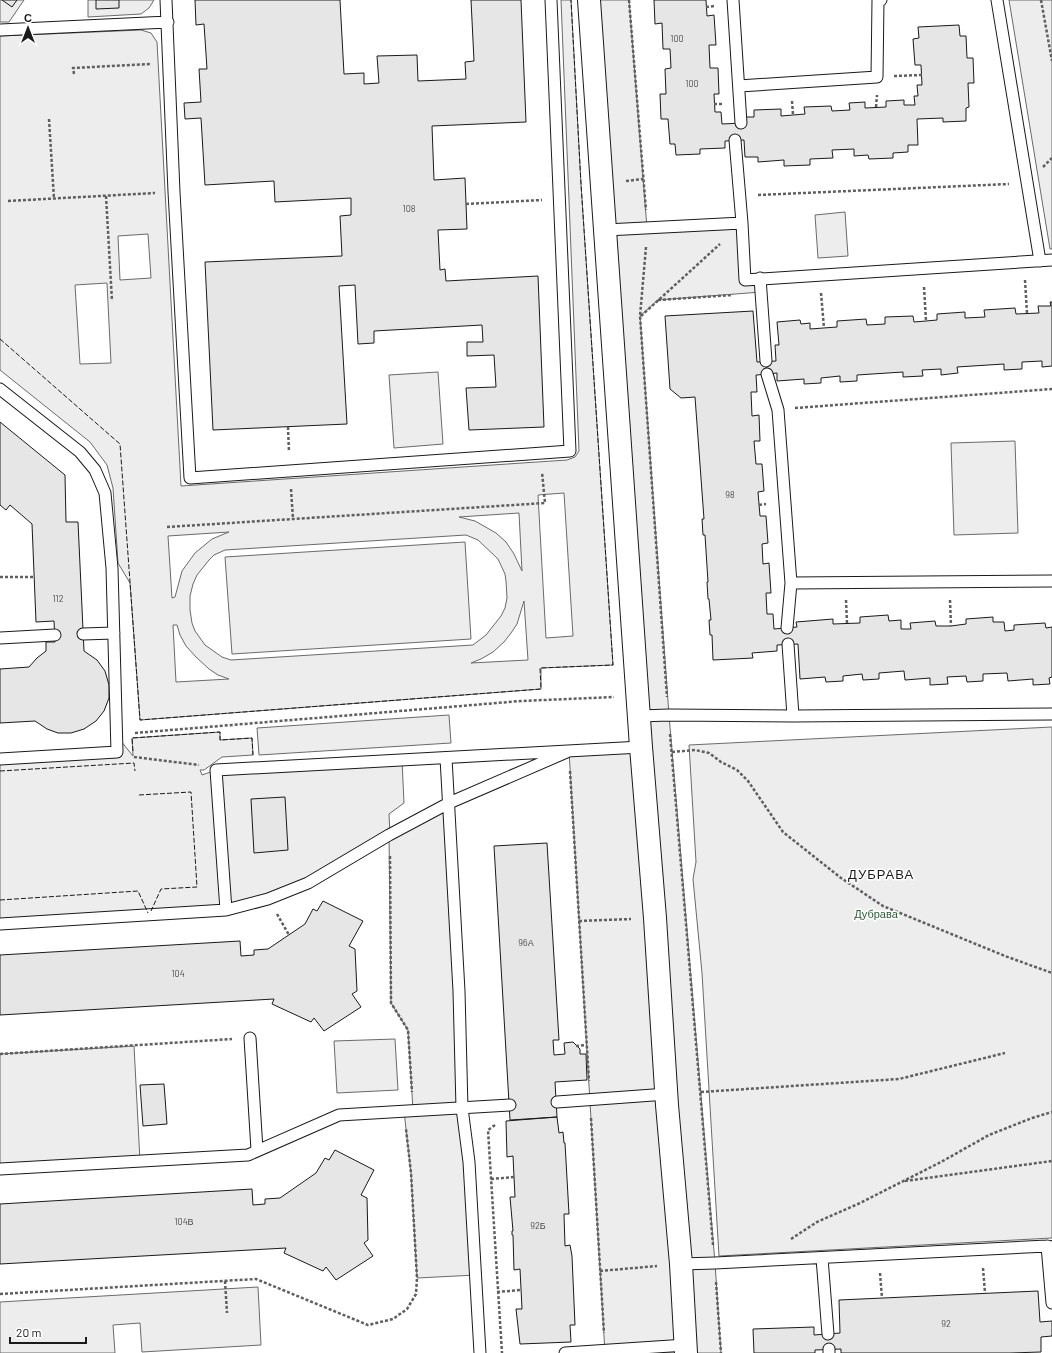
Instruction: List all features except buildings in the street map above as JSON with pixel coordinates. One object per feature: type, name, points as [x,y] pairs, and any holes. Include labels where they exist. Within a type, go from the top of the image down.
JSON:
[{"type":"street","points":[[589,0],[641,747],[681,1264],[686,1349]]},
{"type":"lane","points":[[166,0],[174,192],[190,478],[570,451],[551,0]]},
{"type":"lane","points":[[733,0],[741,123]]},
{"type":"lane","points":[[739,86],[877,77],[879,0]]},
{"type":"lane","points":[[997,0],[1040,261]]},
{"type":"lane","points":[[0,30],[168,22]]},
{"type":"lane","points":[[735,140],[745,280],[1052,260]]},
{"type":"lane","points":[[606,230],[742,223]]},
{"type":"lane","points":[[760,278],[766,362]]},
{"type":"lane","points":[[767,374],[778,410],[791,583],[787,628]]},
{"type":"lane","points":[[0,389],[80,452],[95,470],[105,493],[112,568],[117,752],[0,759]]},
{"type":"lane","points":[[791,583],[1052,581]]},
{"type":"lane","points":[[83,634],[114,633]]},
{"type":"lane","points":[[0,638],[55,635]]},
{"type":"lane","points":[[788,644],[793,716]]},
{"type":"lane","points":[[639,706],[669,714],[793,716],[1052,714]]},
{"type":"lane","points":[[226,910],[216,770],[641,747]]},
{"type":"lane","points":[[0,924],[226,910],[268,899],[308,883],[389,835],[449,803],[569,751]]},
{"type":"lane","points":[[446,758],[459,990],[462,1108],[470,1180],[480,1353]]},
{"type":"lane","points":[[250,1038],[257,1150]]},
{"type":"lane","points":[[557,1102],[667,1094]]},
{"type":"lane","points":[[0,1168],[248,1155],[340,1114],[510,1105]]},
{"type":"lane","points":[[681,1264],[1050,1247],[1052,1303]]},
{"type":"lane","points":[[822,1258],[828,1334]]},
{"type":"lane","points":[[565,1353],[605,1350],[686,1349]]},
{"type":"path","points":[[629,0],[647,228],[640,316],[669,714],[715,1263],[721,1353]]},
{"type":"path","points":[[1041,0],[1052,61]]},
{"type":"path","points":[[74,74],[73,68],[139,64]]},
{"type":"path","points":[[877,77],[922,75]]},
{"type":"path","points":[[49,119],[54,199]]},
{"type":"path","points":[[740,196],[1027,184]]},
{"type":"path","points":[[8,202],[146,194]]},
{"type":"path","points":[[106,196],[112,300]]},
{"type":"path","points":[[466,204],[559,199]]},
{"type":"path","points":[[640,316],[742,223]]},
{"type":"path","points":[[1024,262],[1027,313]]},
{"type":"path","points":[[922,269],[926,321]]},
{"type":"path","points":[[820,275],[824,328]]},
{"type":"path","points":[[658,300],[761,292]]},
{"type":"path","points":[[778,410],[1052,389]]},
{"type":"path","points":[[288,427],[293,519]]},
{"type":"path","points":[[167,527],[545,503],[541,453]]},
{"type":"path","points":[[0,576],[34,576]]},
{"type":"path","points":[[948,582],[951,626]]},
{"type":"path","points":[[116,735],[514,702],[639,706]]},
{"type":"path","points":[[116,735],[134,757],[198,765],[202,776],[216,770]]},
{"type":"path","points":[[672,752],[695,750],[710,753],[720,762],[737,770],[748,780],[783,832],[841,878],[883,906],[1052,973]]},
{"type":"path","points":[[569,751],[605,1350]]},
{"type":"path","points":[[0,1294],[256,1279],[368,1325],[393,1319],[407,1309],[416,1294],[417,1278],[411,1172],[408,1030],[391,1003],[389,835]]},
{"type":"path","points":[[579,921],[655,918]]},
{"type":"path","points":[[0,1054],[250,1038]]},
{"type":"path","points":[[576,1046],[587,1045]]},
{"type":"path","points":[[701,1092],[899,1079],[1005,1053]]},
{"type":"path","points":[[757,1261],[817,1222],[860,1203],[989,1135],[1032,1118],[1052,1112]]},
{"type":"path","points":[[499,1122],[488,1130],[502,1353]]},
{"type":"path","points":[[903,1181],[1052,1161]]},
{"type":"path","points":[[470,1180],[514,1177]]},
{"type":"path","points":[[981,1250],[985,1293]]},
{"type":"path","points":[[879,1255],[882,1298]]},
{"type":"path","points":[[600,1271],[681,1264]]},
{"type":"path","points":[[225,1281],[227,1313]]},
{"type":"path","points":[[477,1293],[521,1290]]},
{"type":"shaded area","points":[[0,0],[24,0],[9,22],[0,22]]},
{"type":"shaded area","points":[[88,0],[154,0],[149,8],[141,14],[88,17]]},
{"type":"shaded area","points":[[561,0],[571,0],[581,184],[613,665],[541,668],[541,689],[140,720],[130,583],[118,563],[113,488],[107,465],[90,442],[0,370],[0,36],[141,30],[151,33],[157,42],[181,486],[567,460],[575,457],[579,451]],"holes":[[[148,234],[151,278],[120,280],[118,236]],[[107,283],[111,363],[80,364],[75,285]],[[564,493],[573,636],[546,638],[538,495]],[[519,513],[522,571],[514,554],[506,542],[496,533],[475,521],[459,517]],[[229,532],[212,539],[195,553],[182,571],[175,597],[172,598],[168,536]],[[466,535],[478,540],[498,559],[505,574],[507,598],[505,608],[501,616],[486,635],[473,645],[231,660],[222,657],[205,645],[195,631],[192,623],[190,596],[193,584],[197,575],[214,555],[225,550]],[[524,601],[528,660],[471,663],[493,652],[511,633],[517,624]],[[173,625],[177,625],[186,646],[196,657],[209,669],[218,675],[229,679],[176,682]]]},
{"type":"shaded area","points":[[589,0],[629,0],[647,228],[742,223],[745,280],[760,278],[761,292],[658,300],[640,316],[669,715],[715,1263],[721,1353],[605,1353],[569,751],[641,747]]},
{"type":"shaded area","points":[[1009,0],[1052,0],[1052,249],[1050,249]]},
{"type":"shaded area","points":[[845,212],[848,256],[818,258],[815,215]]},
{"type":"shaded area","points":[[438,372],[443,444],[394,448],[389,375]]},
{"type":"shaded area","points":[[1015,441],[1018,533],[954,535],[951,443]]},
{"type":"shaded area","points":[[465,542],[471,639],[232,654],[225,557]]},
{"type":"shaded area","points":[[449,715],[451,743],[259,755],[257,728]]},
{"type":"shaded area","name":"Дубрава","points":[[1052,727],[1052,1238],[719,1256],[702,973],[693,879],[696,862],[689,745]]},
{"type":"shaded area","points":[[220,732],[220,740],[252,738],[253,755],[222,757],[204,770],[200,770],[202,775],[216,770],[402,760],[404,803],[389,814],[390,835],[449,803],[476,1275],[417,1278],[411,1173],[404,1111],[413,1110],[408,1030],[391,1003],[389,835],[308,883],[226,910],[0,924],[0,759],[117,752],[116,735],[133,756],[132,738]]},
{"type":"shaded area","points":[[395,1039],[398,1090],[337,1093],[334,1041]]},
{"type":"shaded area","points":[[134,1046],[140,1161],[0,1169],[0,1054]]},
{"type":"shaded area","points":[[258,1287],[261,1345],[142,1352],[140,1323],[113,1325],[115,1353],[0,1353],[0,1302]]},
{"type":"fence","points":[[0,339],[120,444],[140,720],[541,689],[540,668],[613,665],[581,184],[571,0]]},
{"type":"fence","points":[[133,751],[132,738],[220,732],[220,740],[252,738],[253,755]]},
{"type":"fence","points":[[0,771],[134,763],[135,771]]},
{"type":"fence","points":[[139,795],[191,792],[197,887],[161,889],[151,911]]},
{"type":"fence","points":[[0,900],[138,891],[148,913]]},
{"type":"district","name":"ДУБРАВА","points":[[881,874]]}]
